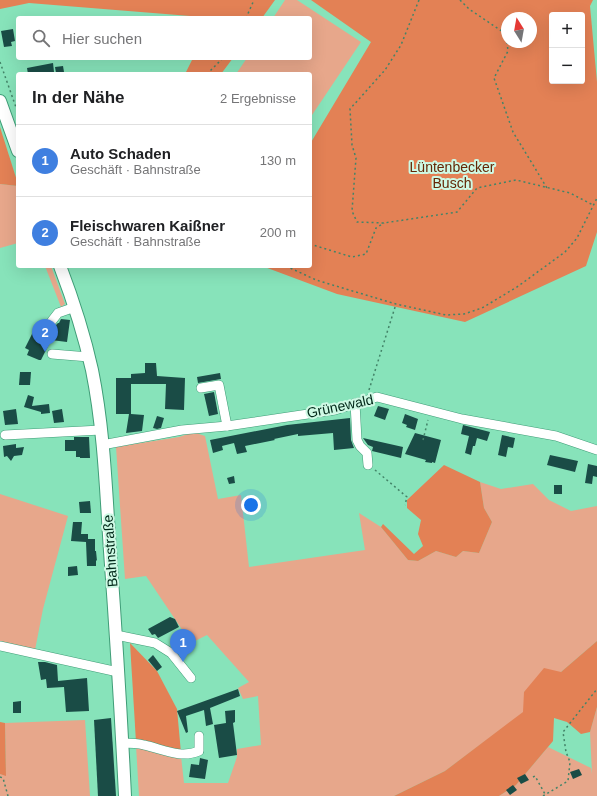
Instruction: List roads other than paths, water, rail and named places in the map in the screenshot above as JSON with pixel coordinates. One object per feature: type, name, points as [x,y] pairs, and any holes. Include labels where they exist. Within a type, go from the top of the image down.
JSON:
[{"type":"main road","points":[[1,107],[16,146]]},
{"type":"main road","name":"Bahnstraße","points":[[61,268],[75,307],[89,357],[101,430],[116,635],[125,796]]},
{"type":"street","points":[[51,322],[58,313],[75,307]]},
{"type":"street","points":[[52,354],[89,357]]},
{"type":"street","points":[[201,388],[219,385],[227,426]]},
{"type":"street","name":"Grünewald","points":[[102,445],[182,430],[227,426],[335,410],[377,397],[462,419],[556,436],[597,450]]},
{"type":"street","points":[[355,403],[357,440],[360,446],[367,453],[368,465]]},
{"type":"street","points":[[5,435],[101,430]]},
{"type":"street","points":[[116,635],[155,643],[171,653],[191,678]]},
{"type":"street","points":[[0,646],[118,672]]},
{"type":"street","points":[[122,743],[144,745],[180,755],[191,754],[199,751],[199,736]]},
{"type":"place","name":"Fleischwaren Kaißner","points":[[45,352]]},
{"type":"place","name":"Auto Schaden","points":[[183,662]]},
{"type":"park label","name":"Lüntenbecker Busch","points":[[452,176]]}]
